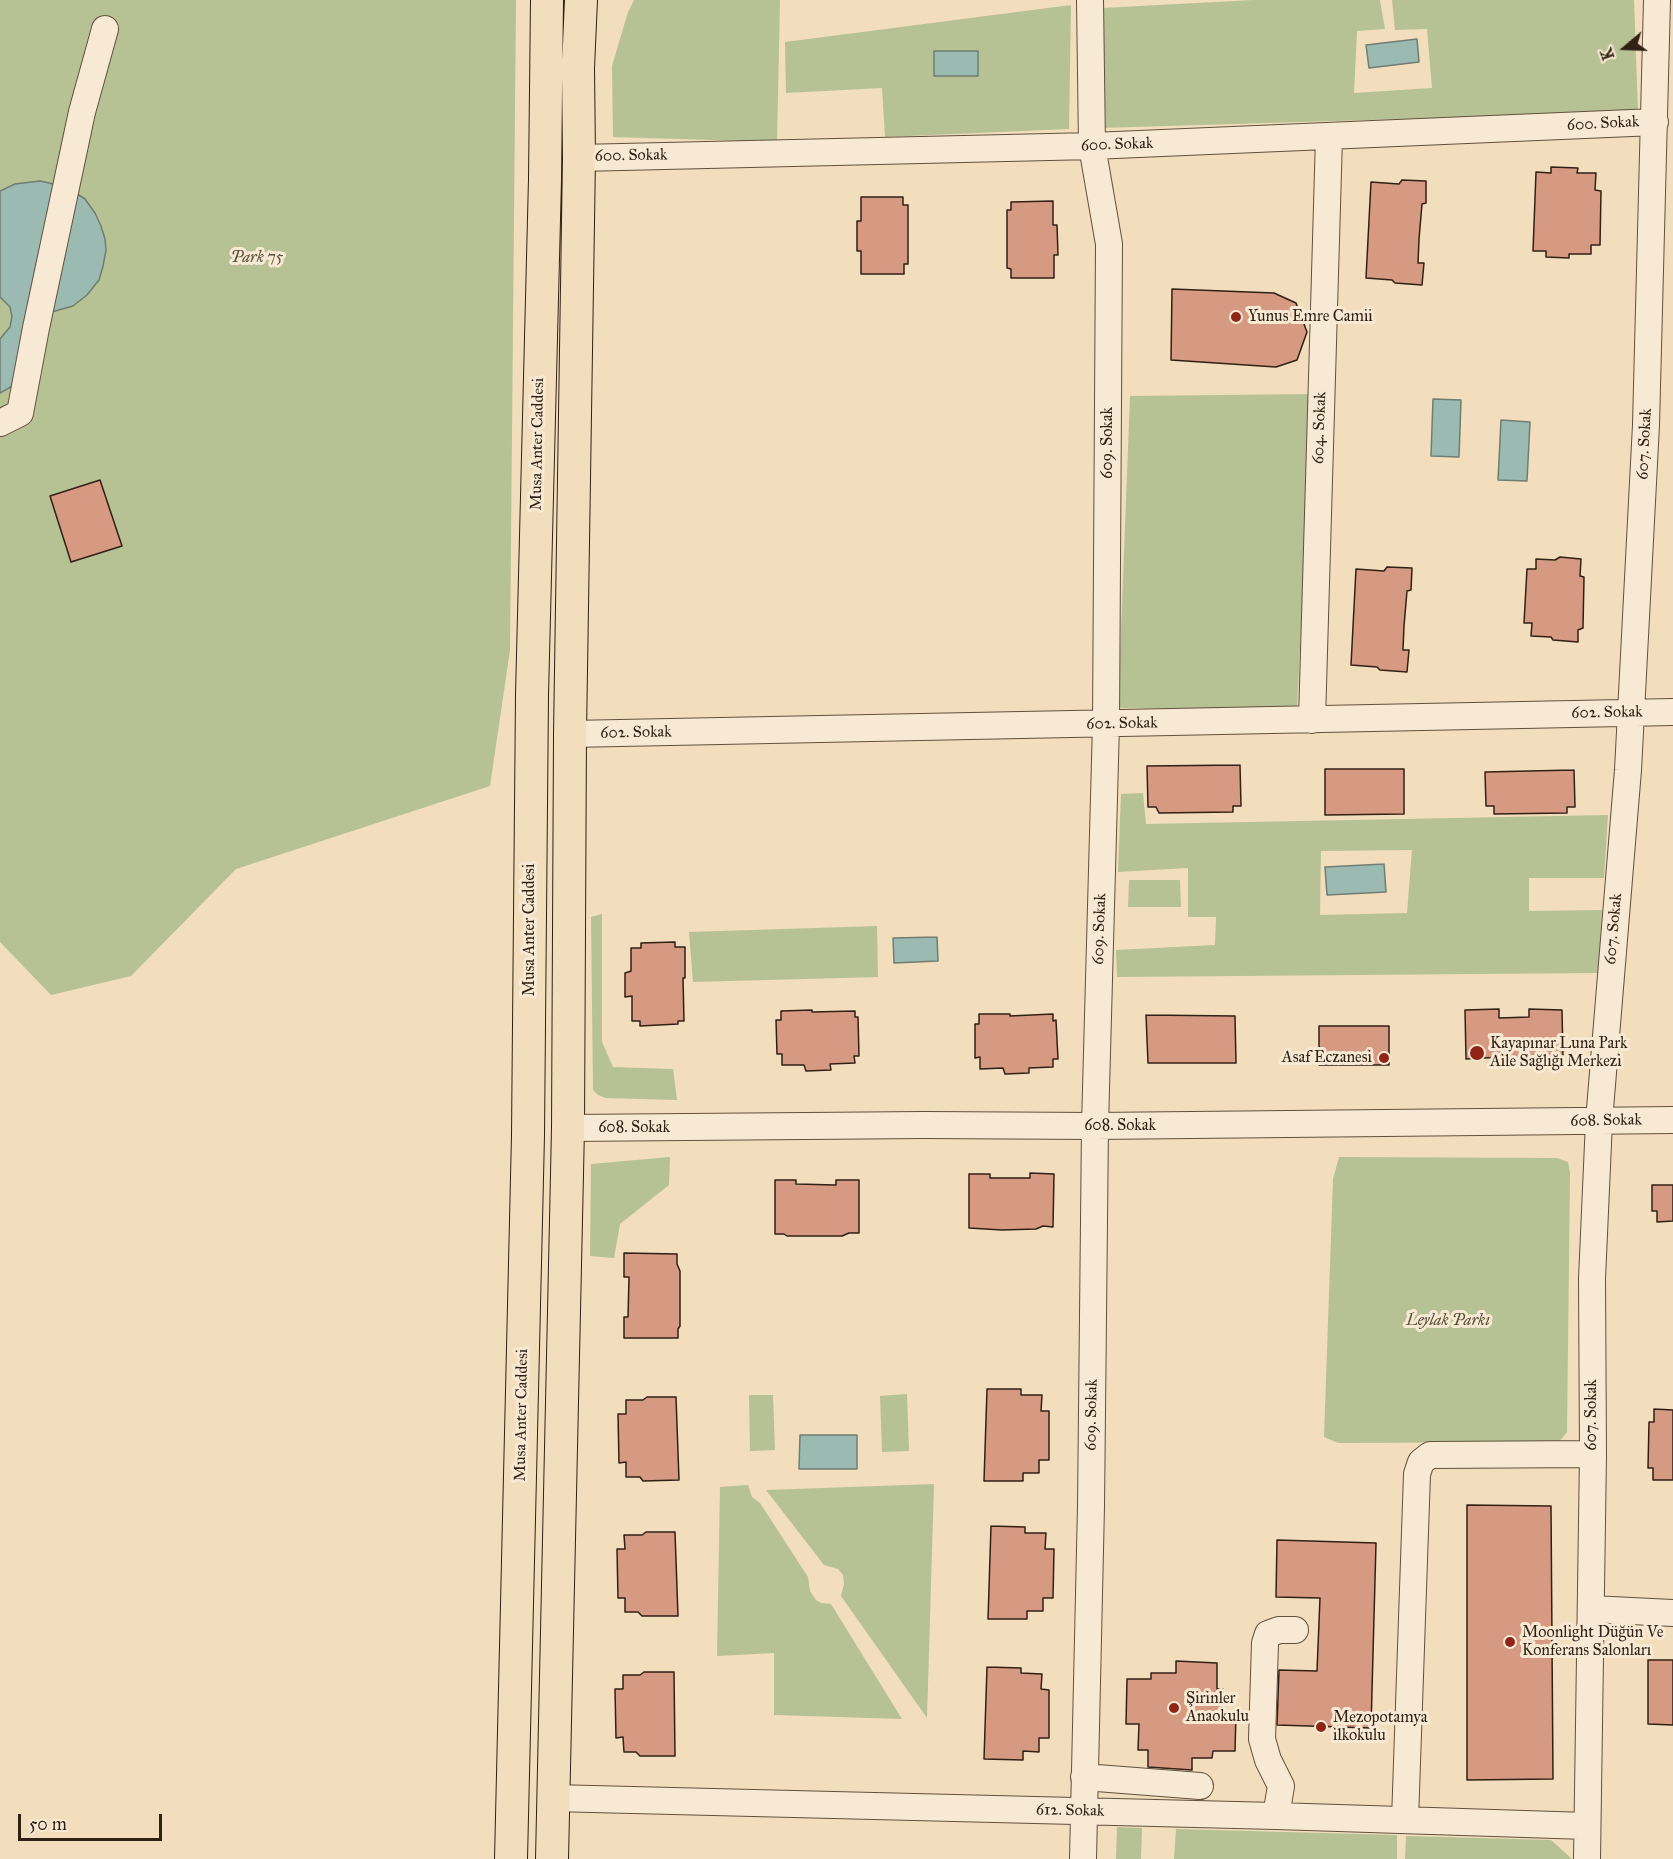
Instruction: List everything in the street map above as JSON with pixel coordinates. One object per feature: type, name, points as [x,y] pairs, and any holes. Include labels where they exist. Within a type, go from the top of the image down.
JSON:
[{"type":"main road","name":"Musa Anter Caddesi","points":[[511,1859],[528,1158],[532,695],[545,179],[547,0]]},
{"type":"main road","points":[[552,1859],[568,1128],[570,734],[579,158],[578,68],[581,0]]},
{"type":"street","name":"609. Sokak","points":[[1083,1859],[1091,1518],[1095,1126],[1106,724],[1109,244],[1092,146],[1090,0]]},
{"type":"street","name":"607. Sokak","points":[[1587,1859],[1593,1454],[1592,1279],[1599,1121],[1628,770],[1646,425],[1658,0]]},
{"type":"street","points":[[0,423],[20,412],[80,124],[105,29]]},
{"type":"street","name":"600. Sokak","points":[[579,158],[1092,146],[1655,122]]},
{"type":"street","name":"604. Sokak","points":[[1312,720],[1329,136]]},
{"type":"street","name":"602. Sokak","points":[[570,734],[1673,712]]},
{"type":"street","name":"608. Sokak","points":[[568,1128],[1095,1126],[1673,1120]]},
{"type":"street","points":[[1405,1820],[1417,1474],[1421,1462],[1430,1455],[1593,1454]]},
{"type":"street","points":[[1591,1609],[1673,1613]]},
{"type":"street","points":[[1276,1816],[1281,1786],[1268,1760],[1262,1740],[1265,1643],[1268,1634],[1279,1630],[1295,1630]]},
{"type":"street","points":[[1084,1777],[1200,1786]]},
{"type":"street","name":"612. Sokak","points":[[552,1798],[1587,1826]]},
{"type":"green space","name":"Park 75","points":[[0,0],[516,0],[510,650],[490,786],[236,869],[131,976],[51,995],[0,942]]},
{"type":"green space","points":[[634,0],[780,0],[777,142],[613,137],[612,66],[628,12]]},
{"type":"green space","points":[[1253,0],[1380,0],[1385,29],[1357,31],[1354,93],[1432,88],[1427,29],[1395,30],[1392,0],[1634,0],[1638,112],[1100,128],[1102,8]]},
{"type":"green space","points":[[1071,5],[1069,129],[885,137],[882,88],[786,93],[785,42]]},
{"type":"green space","points":[[1312,394],[1297,710],[1118,708],[1130,396]]},
{"type":"green space","points":[[1143,793],[1146,824],[1608,815],[1604,878],[1529,878],[1529,911],[1602,910],[1598,973],[1117,977],[1116,950],[1215,945],[1216,917],[1188,917],[1188,868],[1118,872],[1121,794]],"holes":[[[1412,850],[1407,913],[1320,915],[1321,851]]]},
{"type":"green space","points":[[1129,880],[1180,880],[1181,907],[1128,907]]},
{"type":"green space","points":[[602,914],[602,1042],[613,1067],[673,1069],[677,1100],[606,1098],[593,1090],[591,917]]},
{"type":"green space","points":[[877,926],[878,977],[693,982],[689,932]]},
{"type":"green space","points":[[670,1157],[669,1185],[620,1224],[614,1258],[590,1256],[591,1164]]},
{"type":"green space","name":"Leylak Parkı","points":[[1339,1157],[1557,1158],[1568,1162],[1570,1173],[1567,1432],[1559,1442],[1338,1443],[1324,1437],[1333,1179]]},
{"type":"green space","points":[[907,1394],[909,1451],[882,1452],[880,1396]]},
{"type":"green space","points":[[749,1395],[773,1395],[775,1450],[750,1451]]},
{"type":"green space","points":[[934,1484],[927,1718],[841,1596],[844,1584],[843,1575],[838,1569],[824,1565],[766,1490]]},
{"type":"green space","points":[[748,1485],[752,1497],[760,1503],[808,1577],[810,1591],[816,1600],[831,1604],[902,1719],[774,1715],[774,1653],[717,1656],[720,1487]]},
{"type":"green space","points":[[1117,1827],[1142,1828],[1141,1859],[1116,1859]]},
{"type":"green space","points":[[1176,1829],[1397,1835],[1397,1859],[1174,1859]]},
{"type":"green space","points":[[1406,1836],[1551,1840],[1572,1859],[1405,1859]]},
{"type":"water","points":[[1417,39],[1419,62],[1369,68],[1366,45]]},
{"type":"water","points":[[934,51],[978,51],[978,76],[934,76]]},
{"type":"water","points":[[40,181],[58,185],[16,384],[0,393],[0,339],[10,327],[12,316],[10,307],[0,297],[0,191],[15,184]]},
{"type":"water","points":[[74,192],[85,199],[101,226],[106,250],[103,266],[99,280],[87,295],[73,306],[48,313]]},
{"type":"water","points":[[1433,399],[1461,400],[1459,457],[1431,456]]},
{"type":"water","points":[[1501,420],[1530,422],[1527,481],[1498,480]]},
{"type":"water","points":[[1384,864],[1386,892],[1327,895],[1325,867]]},
{"type":"water","points":[[937,937],[938,961],[894,963],[893,938]]},
{"type":"water","points":[[800,1435],[857,1435],[857,1469],[799,1469]]},
{"type":"building","points":[[1551,167],[1578,168],[1577,173],[1596,173],[1595,190],[1601,191],[1600,245],[1591,245],[1591,254],[1569,254],[1569,258],[1546,257],[1546,251],[1533,251],[1536,172],[1551,173]]},
{"type":"building","points":[[1402,180],[1426,181],[1426,203],[1422,204],[1418,263],[1424,263],[1422,285],[1366,278],[1371,182],[1399,184]]},
{"type":"building","points":[[861,197],[903,197],[903,205],[908,205],[908,264],[904,264],[904,274],[861,274],[861,251],[857,251],[857,221],[861,221]]},
{"type":"building","points":[[1053,201],[1053,225],[1057,225],[1058,255],[1054,255],[1054,278],[1011,278],[1011,269],[1007,268],[1007,210],[1011,210],[1011,202]]},
{"type":"building","name":"Yunus Emre Camii","points":[[1172,289],[1274,293],[1296,303],[1307,332],[1297,360],[1276,367],[1171,360]]},
{"type":"building","points":[[100,480],[122,546],[71,562],[50,496]]},
{"type":"building","points":[[1560,557],[1581,559],[1580,576],[1584,577],[1583,628],[1578,630],[1578,642],[1531,636],[1532,623],[1524,623],[1527,569],[1536,569],[1536,559],[1555,560]]},
{"type":"building","points":[[1387,567],[1412,568],[1411,590],[1407,591],[1404,626],[1403,650],[1409,650],[1407,672],[1351,665],[1356,569],[1384,571]]},
{"type":"building","points":[[1240,765],[1241,806],[1233,806],[1233,812],[1159,813],[1156,807],[1148,807],[1147,766]]},
{"type":"building","points":[[1325,769],[1404,769],[1404,814],[1325,815]]},
{"type":"building","points":[[1574,770],[1575,807],[1567,807],[1567,813],[1494,814],[1494,806],[1486,806],[1485,772]]},
{"type":"building","points":[[675,942],[675,947],[685,947],[684,1021],[678,1021],[678,1024],[640,1026],[640,1021],[632,1021],[632,996],[625,997],[625,973],[631,971],[631,948],[641,948],[641,943]]},
{"type":"building","points":[[1499,1009],[1499,1018],[1529,1017],[1529,1009],[1562,1010],[1563,1058],[1466,1059],[1465,1010]]},
{"type":"building","points":[[812,1010],[812,1012],[855,1011],[855,1017],[858,1017],[859,1056],[854,1056],[855,1063],[830,1064],[831,1070],[806,1071],[804,1065],[782,1065],[782,1054],[777,1054],[776,1020],[781,1020],[781,1011]]},
{"type":"building","points":[[979,1014],[1010,1014],[1010,1016],[1053,1014],[1053,1021],[1056,1020],[1058,1059],[1053,1059],[1053,1067],[1029,1068],[1029,1073],[1005,1074],[1003,1068],[980,1069],[980,1057],[975,1058],[975,1024],[979,1024]]},
{"type":"building","points":[[1146,1015],[1235,1016],[1236,1063],[1148,1063]]},
{"type":"building","points":[[1319,1026],[1389,1026],[1389,1065],[1319,1065]]},
{"type":"building","points":[[1030,1173],[1054,1174],[1053,1227],[1002,1230],[969,1228],[969,1174],[990,1174],[990,1178],[1030,1178]]},
{"type":"building","points":[[775,1180],[796,1180],[796,1184],[836,1185],[836,1180],[859,1180],[859,1233],[842,1236],[775,1234]]},
{"type":"building","points":[[1652,1185],[1673,1185],[1673,1221],[1657,1222],[1657,1211],[1652,1211]]},
{"type":"building","points":[[624,1253],[677,1254],[680,1271],[678,1338],[624,1338],[624,1317],[628,1317],[629,1277],[624,1277]]},
{"type":"building","points":[[987,1389],[1021,1389],[1021,1395],[1042,1395],[1041,1411],[1049,1411],[1049,1460],[1039,1460],[1039,1473],[1023,1473],[1023,1481],[984,1481]]},
{"type":"building","points":[[647,1397],[676,1397],[679,1480],[643,1481],[640,1477],[626,1477],[626,1462],[619,1463],[618,1414],[626,1414],[626,1400],[643,1400]]},
{"type":"building","points":[[1654,1409],[1673,1410],[1673,1480],[1653,1480],[1653,1468],[1648,1468],[1649,1422],[1654,1422]]},
{"type":"building","name":"Moonlight Düğün Ve Konferans Salonları","points":[[1467,1505],[1551,1506],[1553,1779],[1467,1780]]},
{"type":"building","points":[[991,1526],[1025,1527],[1025,1533],[1046,1533],[1045,1549],[1054,1549],[1053,1598],[1043,1598],[1043,1611],[1027,1611],[1027,1619],[988,1619]]},
{"type":"building","points":[[646,1532],[675,1532],[678,1616],[642,1616],[638,1612],[625,1612],[625,1598],[618,1598],[617,1549],[625,1549],[624,1535],[642,1535]]},
{"type":"building","points":[[1277,1540],[1376,1543],[1371,1728],[1277,1725],[1279,1670],[1317,1671],[1320,1598],[1276,1597]]},
{"type":"building","points":[[1648,1660],[1673,1660],[1673,1725],[1648,1724]]},
{"type":"building","points":[[1176,1661],[1217,1663],[1217,1689],[1223,1689],[1222,1714],[1236,1714],[1235,1751],[1213,1751],[1212,1758],[1192,1758],[1192,1770],[1148,1767],[1148,1750],[1138,1750],[1139,1724],[1126,1724],[1127,1679],[1151,1679],[1151,1673],[1176,1673]]},
{"type":"building","points":[[987,1667],[1021,1668],[1021,1673],[1042,1674],[1041,1689],[1049,1690],[1049,1738],[1039,1738],[1039,1752],[1023,1751],[1023,1760],[984,1759]]},
{"type":"building","points":[[644,1672],[674,1672],[675,1756],[640,1756],[636,1752],[624,1752],[623,1737],[616,1738],[615,1689],[623,1689],[623,1675],[640,1675]]},
{"type":"place","name":"Yunus Emre Camii","points":[[1236,317]]},
{"type":"place","name":"Kayapınar Luna Park Aile Sağlığı Merkezi","points":[[1477,1053]]},
{"type":"place","name":"Asaf Eczanesi","points":[[1384,1058]]},
{"type":"place","name":"Moonlight Düğün Ve Konferans Salonları","points":[[1510,1642]]},
{"type":"place","name":"Şirinler Anaokulu","points":[[1174,1708]]},
{"type":"place","name":"Mezopotamya ilkokulu","points":[[1321,1727]]}]
